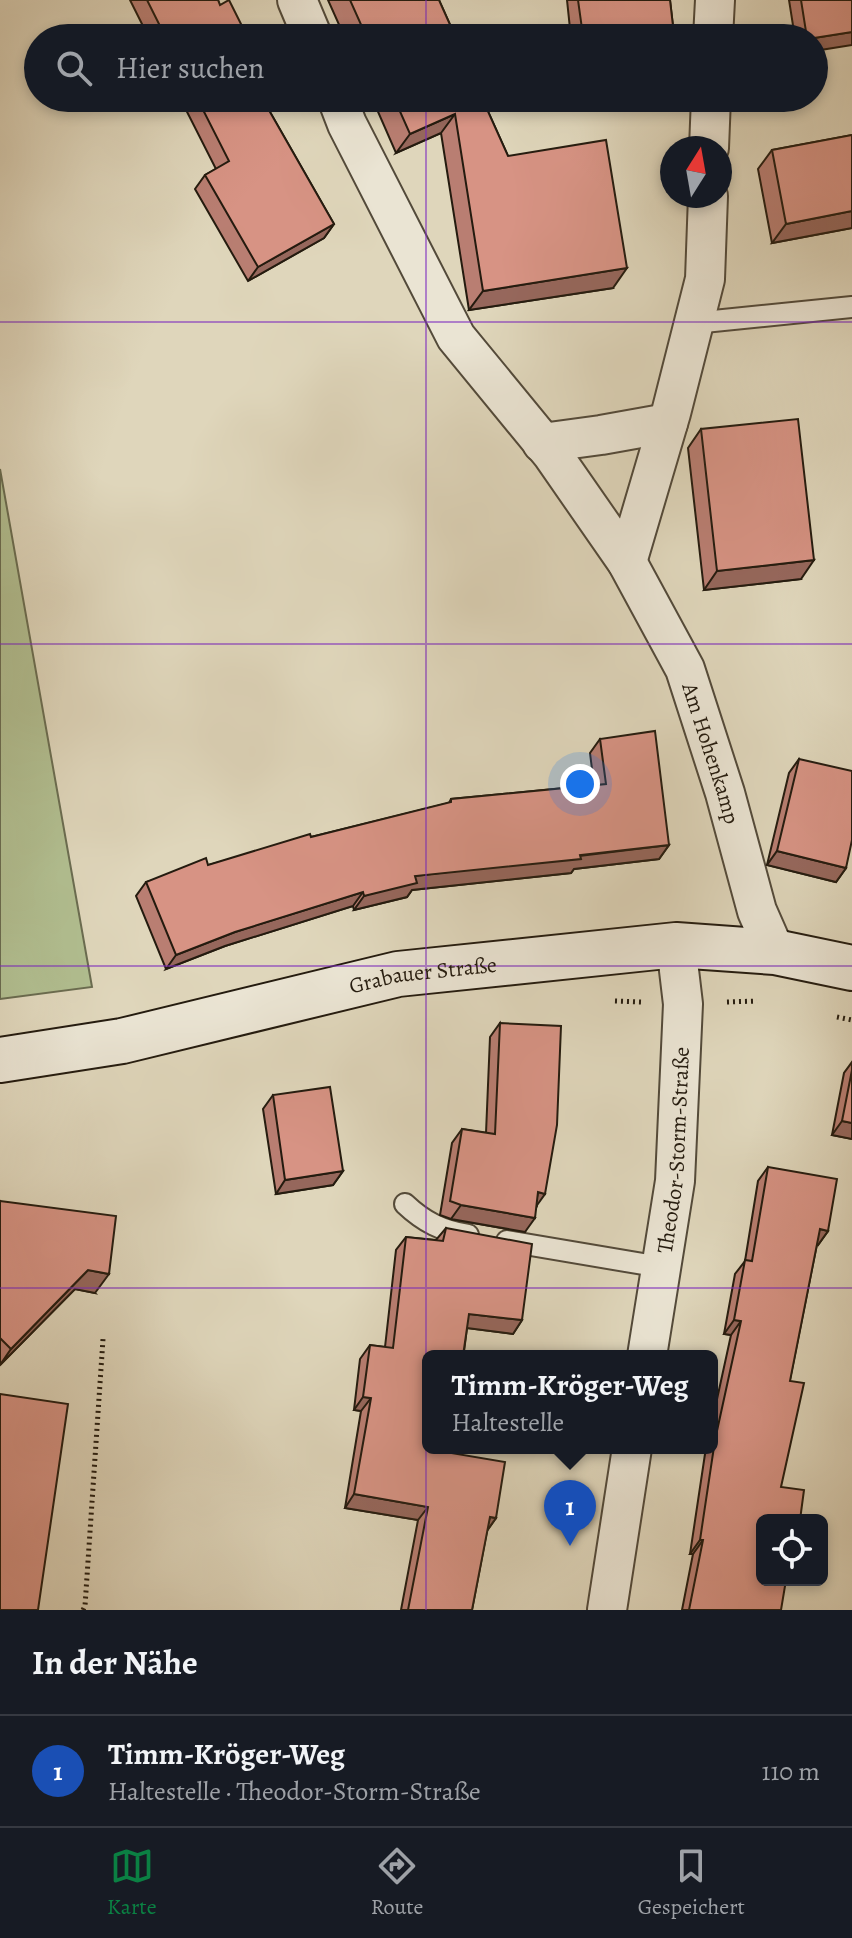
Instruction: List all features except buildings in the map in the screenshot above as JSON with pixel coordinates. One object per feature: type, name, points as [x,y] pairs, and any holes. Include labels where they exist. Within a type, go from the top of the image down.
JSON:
[{"type":"main road","name":"Grabauer Straße","points":[[0,1060],[122,1041],[398,974],[676,945],[775,952],[852,968]]},
{"type":"street","points":[[297,0],[307,24]]},
{"type":"street","points":[[714,24],[715,0]]},
{"type":"street","name":"Am Hohenkamp","points":[[342,112],[456,337],[542,443],[627,562],[685,669],[725,793],[757,911],[775,952]]},
{"type":"street","points":[[709,136],[710,112]]},
{"type":"street","points":[[627,562],[668,423],[705,279],[708,208]]},
{"type":"street","points":[[542,443],[668,423]]},
{"type":"street","name":"Theodor-Storm-Straße","points":[[648,1350],[675,1181],[683,1004],[676,945]]},
{"type":"street","points":[[607,1610],[631,1454]]},
{"type":"lane","points":[[694,323],[852,307]]},
{"type":"lane","points":[[405,1204],[421,1220],[447,1232],[661,1267]]},
{"type":"path","points":[[610,1001],[683,1004],[762,1001]]},
{"type":"path","points":[[822,1013],[852,1020]]},
{"type":"path","points":[[83,1610],[103,1339]]},
{"type":"green space","points":[[0,469],[92,987],[0,999]]},
{"type":"place","name":"Timm-Kröger-Weg","points":[[570,1546]]}]
